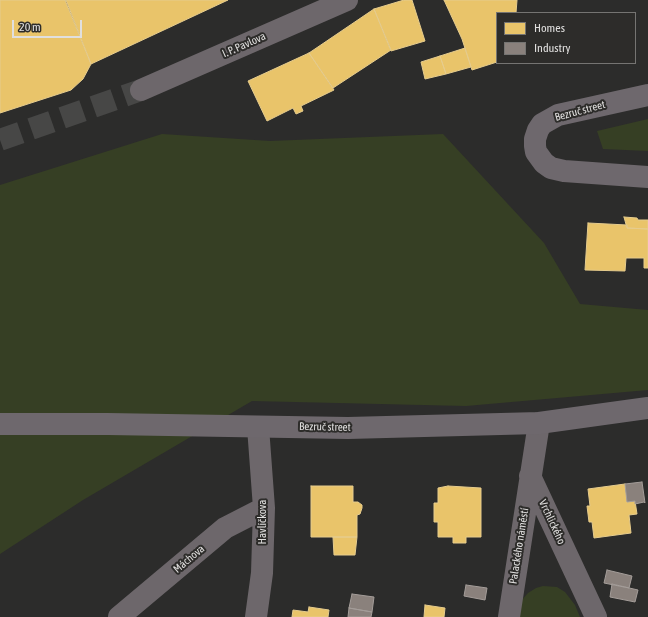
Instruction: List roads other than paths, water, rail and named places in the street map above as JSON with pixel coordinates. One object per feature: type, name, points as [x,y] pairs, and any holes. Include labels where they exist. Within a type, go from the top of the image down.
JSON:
[{"type":"street","name":"I. P. Pavlova","points":[[141,90],[347,0]]},
{"type":"street","name":"Bezruč street","points":[[648,95],[558,115],[542,124],[538,130],[534,146],[536,152],[544,163],[551,168],[564,171],[648,177]]},
{"type":"street","name":"Bezruč street","points":[[0,424],[108,424],[348,428],[538,423],[648,408]]},
{"type":"street","points":[[530,476],[538,423]]},
{"type":"street","name":"Havlíčkova","points":[[256,617],[262,573],[264,508],[258,427]]},
{"type":"street","name":"Palackého náměstí","points":[[509,617],[530,476]]},
{"type":"street","name":"Vrchlického","points":[[530,476],[596,617]]},
{"type":"street","name":"Máchova","points":[[119,617],[225,528],[264,508]]},
{"type":"tunnel","points":[[0,140],[141,90]]}]
